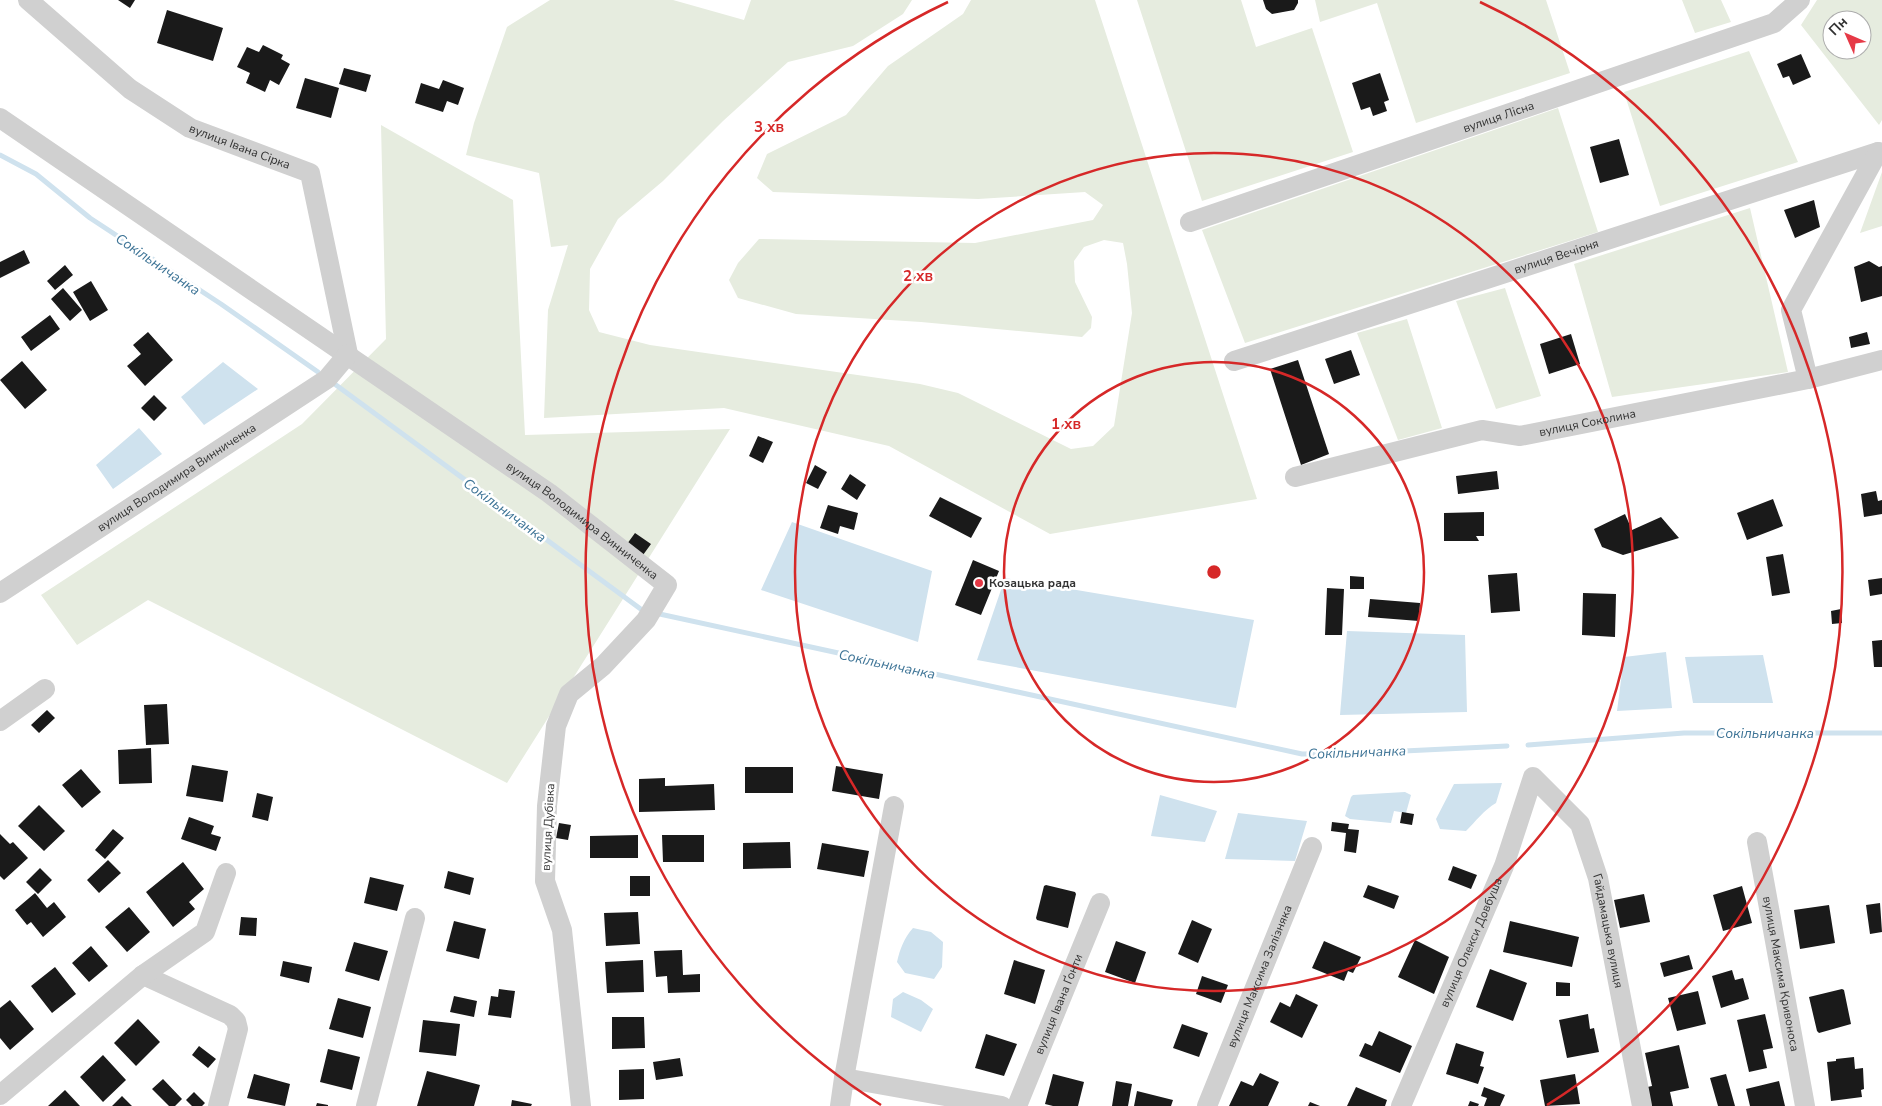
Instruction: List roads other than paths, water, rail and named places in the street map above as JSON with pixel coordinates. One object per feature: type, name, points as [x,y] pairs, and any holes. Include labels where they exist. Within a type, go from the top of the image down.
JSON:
[{"type":"street","name":"вулиця Івана Сірка","points":[[28,0],[130,89],[190,128],[310,173],[348,354]]},
{"type":"street","name":"вулиця Лісна","points":[[1190,222],[1774,23],[1800,0]]},
{"type":"street","name":"вулиця Володимира Винниченка","points":[[0,118],[549,493],[667,585]]},
{"type":"street","name":"вулиця Вечірня","points":[[1234,361],[1878,152],[1791,310],[1808,379]]},
{"type":"street","name":"вулиця Володимира Винниченка","points":[[0,593],[327,379],[348,354]]},
{"type":"street","name":"вулиця Соколина","points":[[1295,477],[1482,430],[1520,436],[1808,379],[1882,360]]},
{"type":"street","name":"вулиця Дубівка","points":[[581,1106],[562,930],[545,880],[548,806],[556,726],[570,694],[603,666],[649,616],[667,585]]},
{"type":"street","points":[[0,721],[45,689]]},
{"type":"street","name":"вулиця Олекси Довбуша","points":[[1401,1106],[1504,866],[1532,777]]},
{"type":"street","name":"Гайдамацька вулиця","points":[[1532,777],[1580,824],[1598,878],[1642,1106]]},
{"type":"street","points":[[840,1106],[894,806]]},
{"type":"street","name":"вулиця Максима Кривоноса","points":[[1757,842],[1805,1106]]},
{"type":"street","name":"вулиця Максима Залізняка","points":[[1207,1106],[1312,847]]},
{"type":"street","points":[[0,1095],[143,975],[205,932],[226,873]]},
{"type":"street","name":"вулиця Івана Ґонти","points":[[1017,1106],[1100,903]]},
{"type":"street","points":[[366,1106],[415,918]]},
{"type":"street","points":[[143,975],[230,1015],[236,1021],[238,1029],[218,1106]]},
{"type":"street","points":[[844,1078],[1002,1106]]},
{"type":"water","points":[[223,362],[258,389],[204,425],[181,397]]},
{"type":"water","points":[[139,428],[162,454],[113,489],[96,465]]},
{"type":"water","points":[[792,522],[932,571],[918,642],[761,590]]},
{"type":"water","points":[[1005,578],[1254,620],[1236,708],[977,660]]},
{"type":"water","points":[[1347,631],[1465,635],[1467,712],[1340,715]]},
{"type":"water","points":[[1666,652],[1672,708],[1617,711],[1624,657]]},
{"type":"water","points":[[1763,655],[1773,703],[1693,703],[1685,657]]},
{"type":"water","points":[[1502,783],[1496,803],[1484,812],[1466,831],[1440,829],[1436,819],[1454,784]]},
{"type":"water","points":[[1405,792],[1411,795],[1406,813],[1394,811],[1391,823],[1350,819],[1345,816],[1353,795]]},
{"type":"water","points":[[1160,795],[1217,811],[1205,842],[1151,836]]},
{"type":"water","points":[[1238,813],[1307,821],[1295,861],[1225,859]]},
{"type":"water","points":[[913,928],[931,932],[943,942],[942,967],[934,979],[905,973],[897,962],[903,944]]},
{"type":"water","points":[[903,992],[921,1000],[933,1009],[921,1032],[891,1017],[893,999]]},
{"type":"waterway","name":"Сокільничанка","points":[[0,155],[36,174],[90,218],[221,304],[318,372]]},
{"type":"waterway","name":"Сокільничанка","points":[[336,385],[642,610],[647,611]]},
{"type":"waterway","name":"Сокільничанка","points":[[655,613],[1302,754],[1507,746]]},
{"type":"waterway","name":"Сокільничанка","points":[[1528,745],[1684,733],[1882,733]]},
{"type":"place","name":"Козацька рада","points":[[979,583]]}]
